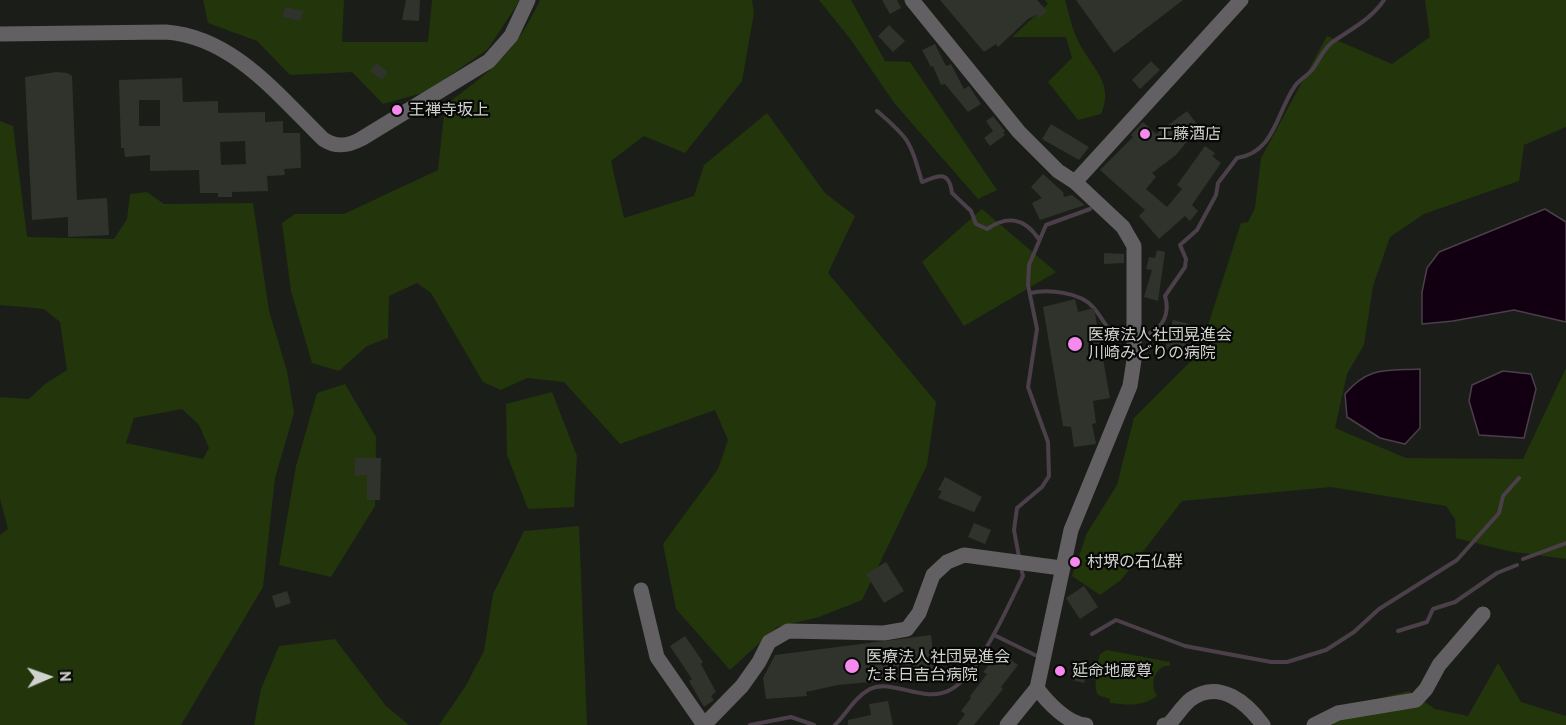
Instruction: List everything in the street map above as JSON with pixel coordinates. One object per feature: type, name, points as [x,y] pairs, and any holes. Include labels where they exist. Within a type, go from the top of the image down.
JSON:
[{"type":"street","points":[[0,34],[166,32],[190,35],[236,57],[323,139],[331,144],[342,145],[361,139],[489,61],[511,36],[528,0]]},
{"type":"street","points":[[912,0],[1019,132],[1058,171],[1075,182],[1123,227],[1134,246],[1134,360],[1125,404],[1071,530],[1037,688],[1007,725]]},
{"type":"street","points":[[1075,182],[1241,0]]},
{"type":"street","points":[[641,590],[657,657],[704,725],[742,686],[759,662],[769,642],[788,631],[884,633],[907,629],[919,613],[933,574],[947,562],[964,555],[1061,568]]},
{"type":"street","points":[[1314,725],[1338,713],[1416,700],[1426,690],[1438,665],[1483,614]]},
{"type":"street","points":[[1037,688],[1046,701],[1079,724],[1086,725]]},
{"type":"street","points":[[1164,725],[1169,724],[1192,699],[1212,692],[1224,693],[1240,699],[1263,725]]},
{"type":"green space","points":[[203,0],[344,0],[342,42],[428,42],[432,0],[520,0],[488,49],[426,92],[383,104],[352,72],[290,75],[257,41],[208,23]]},
{"type":"green space","points":[[540,0],[752,0],[754,13],[742,81],[685,153],[644,136],[611,161],[624,218],[694,196],[704,165],[767,113],[825,193],[855,216],[828,273],[936,402],[927,465],[862,600],[819,617],[777,627],[730,670],[676,609],[663,544],[718,469],[728,440],[715,410],[620,444],[564,382],[527,378],[501,390],[483,382],[431,293],[417,283],[389,296],[388,338],[367,346],[339,371],[312,363],[291,291],[282,223],[295,214],[344,214],[438,170],[445,105],[500,60],[521,34]]},
{"type":"green space","points":[[819,0],[851,0],[885,61],[910,62],[997,190],[978,199],[895,104],[851,40]]},
{"type":"green space","points":[[1045,0],[1065,0],[1078,41],[1103,84],[1105,103],[1101,114],[1078,120],[1048,82],[1072,58],[1066,37],[1012,37],[1048,4]]},
{"type":"green space","points":[[1425,0],[1566,0],[1566,127],[1524,145],[1519,181],[1424,214],[1390,237],[1373,286],[1364,345],[1347,374],[1335,428],[1406,458],[1523,459],[1566,368],[1566,559],[1508,551],[1456,538],[1455,519],[1446,506],[1331,487],[1182,501],[1121,580],[1100,595],[1072,576],[1087,533],[1117,485],[1134,418],[1199,353],[1241,223],[1248,222],[1255,208],[1261,158],[1327,36],[1392,64],[1430,37]]},
{"type":"green space","points":[[0,121],[13,126],[27,237],[114,239],[127,219],[130,194],[147,192],[164,204],[253,203],[269,311],[287,371],[294,413],[275,478],[263,587],[181,725],[0,725],[0,535],[8,529],[0,499],[0,397],[29,399],[45,384],[67,370],[60,322],[44,309],[0,305]],"holes":[[[182,409],[199,425],[209,448],[203,459],[126,443],[134,418]]]},
{"type":"green space","points":[[982,209],[1056,272],[964,326],[922,262]]},
{"type":"green space","points":[[345,384],[376,437],[375,506],[331,577],[279,565],[296,466],[317,393]]},
{"type":"green space","points":[[552,392],[577,456],[574,507],[528,509],[507,455],[506,404]]},
{"type":"green space","points":[[579,526],[587,725],[439,725],[465,687],[484,651],[493,594],[524,531]]},
{"type":"green space","points":[[335,639],[386,706],[409,725],[254,725],[261,689],[279,646]]},
{"type":"green space","points":[[1107,650],[1170,662],[1170,666],[1164,666],[1155,675],[1153,683],[1157,696],[1140,704],[1129,705],[1110,703],[1110,699],[1098,695],[1096,681],[1098,663],[1100,654]]},
{"type":"green space","points":[[1498,663],[1521,702],[1566,716],[1566,725],[1323,725],[1331,710],[1409,691],[1435,709],[1468,716]]},
{"type":"shaded area","points":[[1545,209],[1566,222],[1566,322],[1514,310],[1422,324],[1422,292],[1427,268],[1439,252]]},
{"type":"shaded area","points":[[1420,369],[1420,428],[1405,444],[1380,438],[1347,417],[1345,394],[1362,379],[1370,374],[1388,370]]},
{"type":"shaded area","points":[[1503,371],[1531,374],[1536,389],[1524,438],[1479,435],[1469,401],[1472,385]]},
{"type":"building","points":[[406,0],[420,0],[419,21],[402,20]]},
{"type":"building","points":[[882,0],[897,0],[901,8],[890,14]]},
{"type":"building","points":[[940,0],[1037,0],[1047,11],[1039,18],[1036,15],[1028,19],[998,47],[996,44],[984,52]]},
{"type":"building","points":[[1076,0],[1183,0],[1114,53]]},
{"type":"building","points":[[285,7],[303,11],[300,21],[283,17]]},
{"type":"building","points":[[889,25],[905,41],[893,52],[878,36]]},
{"type":"building","points":[[935,44],[946,66],[951,64],[964,89],[969,86],[981,104],[968,112],[945,84],[941,85],[933,66],[931,67],[922,50]]},
{"type":"building","points":[[1151,61],[1160,70],[1140,89],[1132,80]]},
{"type":"building","points":[[376,63],[388,72],[382,80],[370,71]]},
{"type":"building","points":[[56,72],[72,76],[77,200],[107,198],[109,235],[68,237],[68,217],[32,220],[25,77]]},
{"type":"building","points":[[182,78],[183,102],[218,101],[218,113],[265,112],[265,122],[283,121],[283,133],[300,133],[301,168],[284,169],[285,175],[267,176],[268,191],[232,192],[232,197],[218,197],[218,193],[200,193],[199,170],[150,171],[150,155],[125,157],[124,148],[121,148],[119,80]],"holes":[[[139,100],[160,100],[160,126],[139,126]],[[245,141],[246,164],[221,165],[220,142]]]},
{"type":"building","points":[[1187,111],[1199,127],[1176,155],[1152,173],[1156,177],[1146,189],[1167,207],[1182,189],[1177,185],[1205,146],[1215,153],[1212,156],[1221,163],[1192,205],[1198,211],[1190,221],[1185,216],[1159,239],[1139,216],[1145,210],[1100,170],[1133,137],[1131,135],[1143,122],[1156,134]]},
{"type":"building","points":[[993,116],[1005,131],[1003,133],[1005,135],[990,146],[984,138],[993,131],[986,121]]},
{"type":"building","points":[[1051,124],[1089,147],[1079,160],[1042,139]]},
{"type":"building","points":[[1043,174],[1063,192],[1064,197],[1072,195],[1085,205],[1040,220],[1032,203],[1042,198],[1031,187]]},
{"type":"building","points":[[1157,250],[1165,252],[1158,301],[1144,297],[1152,270],[1146,269],[1149,257],[1155,258]]},
{"type":"building","points":[[1104,253],[1124,254],[1124,263],[1104,264]]},
{"type":"building","name":"医療法人社団晃進会 川崎みどりの病院","points":[[1075,299],[1078,312],[1094,308],[1110,398],[1093,401],[1096,423],[1092,424],[1096,444],[1074,447],[1071,427],[1063,426],[1043,307]]},
{"type":"building","points":[[1173,320],[1190,324],[1183,355],[1165,349]]},
{"type":"building","points":[[355,458],[381,458],[380,500],[367,500],[367,475],[355,476]]},
{"type":"building","points":[[945,477],[982,497],[974,512],[938,498],[942,491],[938,490]]},
{"type":"building","points":[[974,523],[991,530],[985,544],[968,537]]},
{"type":"building","points":[[886,562],[904,591],[884,603],[866,574]]},
{"type":"building","points":[[1084,586],[1098,607],[1080,619],[1066,598]]},
{"type":"building","points":[[287,591],[291,603],[276,608],[272,596]]},
{"type":"building","name":"医療法人社団晃進会 たま日吉台病院","points":[[931,635],[936,676],[838,685],[806,692],[807,696],[766,699],[763,678],[775,655]]},
{"type":"building","points":[[685,636],[703,662],[701,664],[716,692],[711,696],[714,700],[704,707],[689,681],[692,679],[670,646]]},
{"type":"building","points":[[1002,653],[1018,665],[1001,687],[1003,689],[974,725],[957,725],[965,714],[961,711],[987,674],[983,672],[997,654],[1000,656]]},
{"type":"building","points":[[1077,665],[1089,669],[1084,683],[1072,680]]},
{"type":"building","points":[[888,701],[893,725],[848,725],[848,720],[871,715],[869,704]]},
{"type":"waterway","points":[[1146,335],[1157,328],[1164,319],[1167,308],[1165,296],[1185,267],[1186,259],[1180,245],[1197,230],[1216,195],[1218,183],[1237,158],[1250,154],[1267,140],[1295,86],[1312,70],[1327,47],[1367,18],[1384,0]]},
{"type":"waterway","points":[[877,111],[903,135],[915,158],[922,182],[938,176],[946,178],[952,193],[971,211],[976,224],[987,229],[1002,222],[1015,221],[1027,226],[1038,238]]},
{"type":"waterway","points":[[1019,557],[1014,530],[1017,508],[1042,487],[1049,476],[1048,442],[1028,387],[1037,329],[1028,285],[1029,265],[1046,225],[1090,209]]},
{"type":"waterway","points":[[1030,293],[1046,291],[1080,298],[1093,307],[1110,330],[1126,337]]},
{"type":"waterway","points":[[1092,634],[1116,620],[1185,646],[1271,662],[1287,662],[1326,650],[1354,632],[1379,609],[1457,560],[1499,513],[1503,496],[1519,478]]},
{"type":"waterway","points":[[1523,559],[1566,543]]},
{"type":"waterway","points":[[1398,631],[1427,622],[1433,609],[1455,602],[1497,573],[1517,565]]},
{"type":"waterway","points":[[835,725],[855,701],[870,689],[888,686],[919,693],[940,694],[961,682],[982,655],[1001,621],[1023,576],[1021,568]]},
{"type":"waterway","points":[[994,635],[1035,655]]},
{"type":"waterway","points":[[750,725],[791,717],[814,725]]},
{"type":"place","name":"王禅寺坂上","points":[[397,110]]},
{"type":"place","name":"工藤酒店","points":[[1145,134]]},
{"type":"place","name":"医療法人社団晃進会 川崎みどりの病院","points":[[1075,344]]},
{"type":"place","name":"村堺の石仏群","points":[[1075,562]]},
{"type":"place","name":"医療法人社団晃進会 たま日吉台病院","points":[[852,666]]},
{"type":"place","name":"延命地蔵尊","points":[[1060,671]]}]
